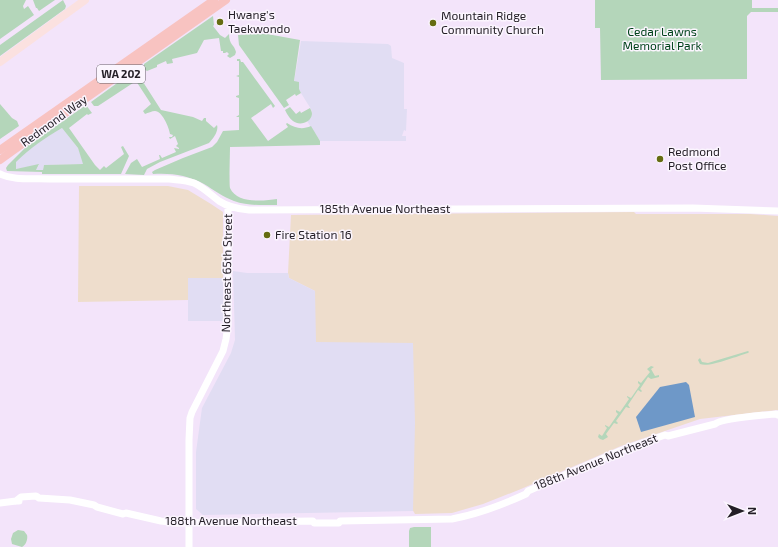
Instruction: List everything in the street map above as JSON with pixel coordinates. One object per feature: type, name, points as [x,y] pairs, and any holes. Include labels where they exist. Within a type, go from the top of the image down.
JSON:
[{"type":"main road","points":[[0,62],[85,0]]},
{"type":"main road","name":"Redmond Way","points":[[0,150],[214,0]]},
{"type":"main road","name":"Redmond Way","points":[[0,160],[226,0]]},
{"type":"street","name":"185th Avenue Northeast","points":[[0,174],[20,178],[182,180],[194,184],[228,206],[249,210],[693,208],[778,211]]},
{"type":"street","name":"Northeast 65th Street","points":[[189,547],[190,418],[223,351],[226,339],[228,325],[228,206]]},
{"type":"street","name":"188th Avenue Northeast","points":[[0,502],[21,502],[37,500],[39,498],[70,500],[94,505],[97,508],[123,514],[126,513],[162,522],[339,523],[340,521],[452,519],[470,516],[526,494],[531,494],[636,449],[666,439],[668,436],[715,424],[719,425],[776,419],[778,416]]},
{"type":"shaded area","points":[[301,41],[388,44],[391,46],[392,58],[404,63],[404,109],[407,109],[406,131],[404,130],[402,136],[406,136],[406,141],[320,141],[307,121],[311,117],[311,109],[294,82]]},
{"type":"shaded area","points":[[62,128],[78,148],[84,164],[44,165],[43,170],[36,170],[39,165],[16,169],[15,162],[28,150]]},
{"type":"shaded area","points":[[79,186],[168,186],[188,190],[211,204],[223,212],[223,278],[188,278],[188,300],[78,302]]},
{"type":"shaded area","points":[[634,212],[636,214],[750,214],[778,216],[778,410],[700,419],[621,446],[483,504],[452,513],[415,514],[315,342],[315,291],[289,278],[288,273],[291,215]]},
{"type":"shaded area","points":[[233,271],[247,273],[288,273],[289,278],[315,291],[316,342],[413,343],[415,423],[413,511],[203,515],[196,509],[196,452],[202,408],[231,353],[235,340]]},
{"type":"shaded area","points":[[188,278],[223,278],[223,321],[188,321]]},
{"type":"green space","points":[[0,0],[26,0],[23,6],[24,9],[28,6],[34,15],[0,39]]},
{"type":"green space","points":[[33,0],[55,0],[39,11]]},
{"type":"green space","points":[[63,0],[66,6],[65,9],[0,56],[0,45]]},
{"type":"green space","name":"Cedar Lawns Memorial Park","points":[[595,0],[752,0],[752,8],[778,8],[778,12],[751,12],[747,16],[747,79],[601,80],[600,28],[595,28]]},
{"type":"green space","points":[[213,16],[213,26],[220,35],[225,38],[229,34],[230,40],[236,52],[235,55],[230,58],[227,56],[229,54],[227,52],[223,53],[223,51],[221,51],[219,38],[204,40],[197,53],[172,59],[173,63],[167,64],[166,61],[147,71],[144,69],[144,64]]},
{"type":"green space","points":[[267,34],[300,40],[294,81],[299,82],[299,89],[301,93],[296,96],[295,94],[286,100],[289,105],[284,108],[239,45],[238,35]]},
{"type":"green space","points":[[237,59],[240,59],[241,62],[243,62],[275,106],[273,108],[271,104],[251,118],[268,141],[288,127],[286,124],[287,123],[299,128],[311,126],[320,141],[320,145],[230,147],[230,188],[233,193],[238,197],[258,201],[277,199],[277,205],[239,203],[226,198],[192,178],[173,174],[153,174],[152,172],[212,147],[217,142],[223,131],[239,130],[239,117],[236,117],[239,115],[239,98],[236,97],[239,95],[239,77],[236,76],[239,75],[239,61],[237,61]]},
{"type":"green space","points":[[136,71],[161,110],[193,117],[202,121],[206,118],[206,121],[214,128],[217,125],[215,135],[209,143],[160,162],[147,169],[144,175],[125,174],[131,163],[137,159],[142,167],[160,159],[159,155],[162,158],[176,152],[174,148],[179,149],[176,146],[178,144],[175,136],[170,139],[169,137],[172,137],[173,135],[170,134],[163,116],[155,111],[145,114],[143,111],[151,104],[136,81],[98,106],[94,106],[91,102]]},
{"type":"green space","points":[[0,104],[12,118],[17,121],[19,126],[0,139]]},
{"type":"green space","points":[[86,105],[92,113],[87,114],[69,128],[95,165],[100,170],[104,166],[106,168],[124,154],[121,147],[123,146],[129,156],[121,174],[42,174],[42,172],[7,171],[6,168],[8,165],[27,146]],"holes":[[[62,128],[78,148],[83,164],[44,165],[43,170],[36,170],[39,164],[16,169],[16,162],[21,157]]]},
{"type":"green space","points":[[290,107],[296,114],[310,108],[312,113],[311,117],[304,123],[295,123],[285,110]]},
{"type":"green space","points":[[748,351],[748,353],[710,364],[700,364],[698,360],[700,358],[702,362],[708,363]]},
{"type":"green space","points":[[651,366],[654,367],[651,369],[655,376],[659,375],[659,377],[651,379],[648,377],[640,389],[642,391],[641,392],[638,390],[628,405],[630,408],[626,407],[616,421],[618,423],[614,423],[606,434],[608,437],[603,440],[600,439],[598,437],[599,434],[602,436],[607,428],[605,425],[609,427],[618,414],[616,410],[620,412],[629,399],[627,396],[631,398],[640,385],[638,381],[641,383],[650,372],[647,369]]},
{"type":"green space","points":[[431,527],[431,547],[409,547],[409,531],[410,528]]},
{"type":"green space","points":[[18,530],[24,531],[27,535],[25,545],[22,547],[12,544],[11,539],[13,533]]},
{"type":"water","points":[[686,382],[689,385],[695,417],[641,432],[636,417],[660,387]]},
{"type":"place","name":"Hwang's Taekwondo","points":[[220,22]]},
{"type":"place","name":"Mountain Ridge Community Church","points":[[433,23]]},
{"type":"place","name":"Redmond Post Office","points":[[660,159]]},
{"type":"place","name":"Fire Station 16","points":[[267,235]]}]
